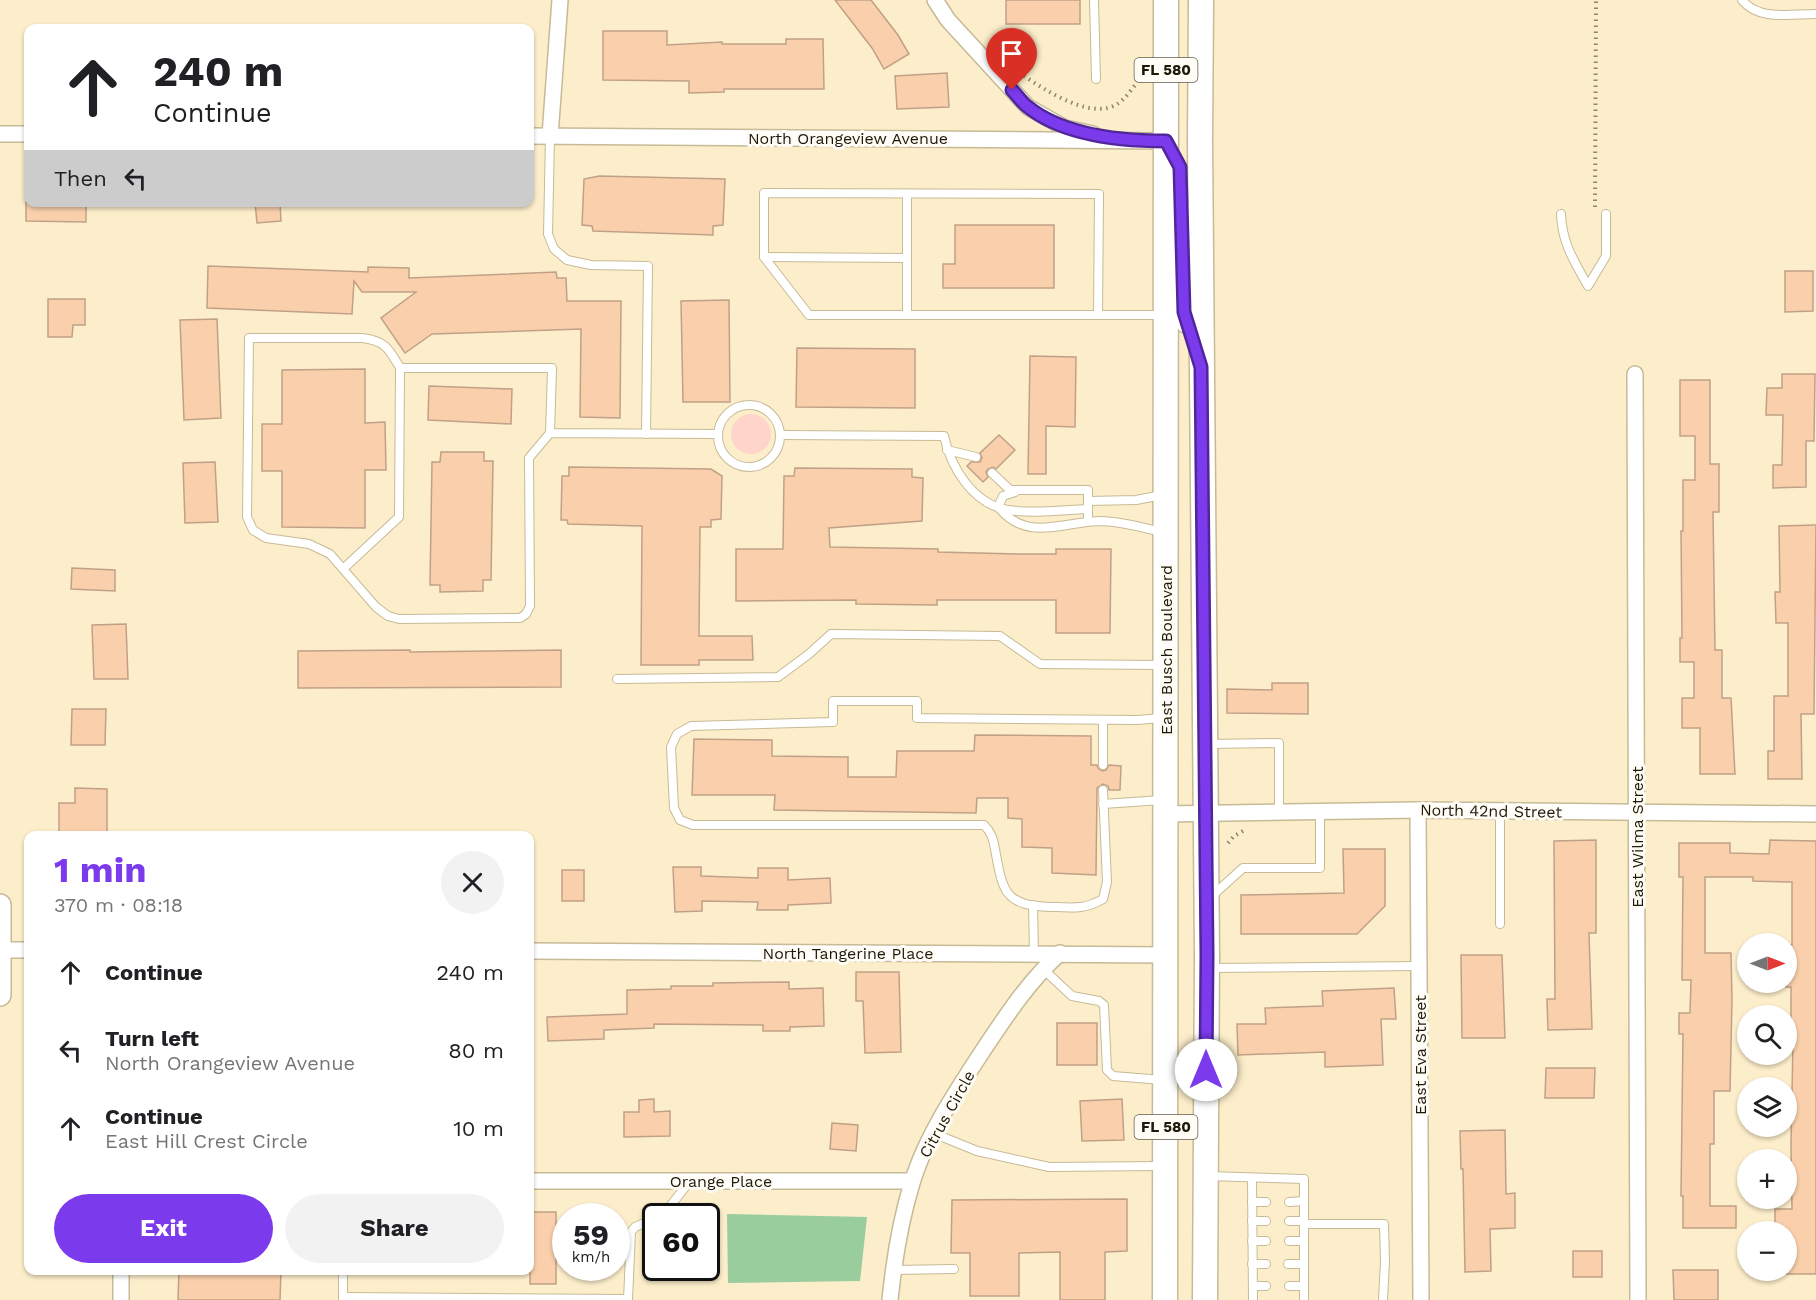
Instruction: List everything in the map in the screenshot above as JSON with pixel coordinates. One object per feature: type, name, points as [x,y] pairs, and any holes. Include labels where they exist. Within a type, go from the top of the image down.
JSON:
[{"type":"main road","name":"East Busch Boulevard","points":[[1165,1300],[1166,0]]},
{"type":"main road","name":"FL 580","points":[[1201,0],[1201,367],[1207,968],[1205,1300]]},
{"type":"main road","points":[[1166,141],[1180,167],[1184,312],[1201,367]]},
{"type":"street","points":[[550,136],[560,0]]},
{"type":"street","points":[[935,0],[948,20],[1028,107],[1065,128],[1124,140]]},
{"type":"street","points":[[0,134],[24,134]]},
{"type":"street","name":"North Orangeview Avenue","points":[[534,136],[1166,141]]},
{"type":"street","name":"East Wilma Street","points":[[1635,374],[1638,1300]]},
{"type":"street","name":"North 42nd Street","points":[[1166,807],[1205,812],[1418,810],[1816,814]]},
{"type":"street","name":"East Eva Street","points":[[1418,810],[1421,1300]]},
{"type":"street","points":[[0,904],[0,995]]},
{"type":"street","points":[[0,950],[24,950]]},
{"type":"street","name":"North Tangerine Place","points":[[534,951],[1166,954]]},
{"type":"street","name":"Citrus Circle","points":[[890,1300],[895,1250],[912,1181],[933,1134],[964,1079],[1012,1008],[1043,969],[1060,953]]},
{"type":"street","name":"Orange Place","points":[[534,1181],[912,1181]]},
{"type":"street","points":[[121,1275],[121,1300]]},
{"type":"lane","points":[[1094,0],[1096,80]]},
{"type":"lane","points":[[1742,0],[1750,9],[1761,14],[1816,14]]},
{"type":"lane","points":[[550,136],[548,234],[555,249],[567,260],[591,265],[648,266],[646,434]]},
{"type":"lane","points":[[1098,315],[1099,194],[764,194],[764,257],[809,315],[1098,315],[1166,315]]},
{"type":"lane","points":[[907,194],[907,315]]},
{"type":"lane","points":[[1561,214],[1562,232],[1570,254],[1588,286],[1606,256],[1606,214]]},
{"type":"lane","points":[[764,257],[907,258]]},
{"type":"lane","points":[[343,569],[399,517],[400,368],[388,349],[377,340],[249,338],[247,517],[253,530],[266,538],[309,544],[330,554],[343,569],[376,607],[388,616],[399,619],[520,618],[526,614],[530,606],[529,458],[550,434],[552,368],[400,368]]},
{"type":"lane","points":[[755,404],[765,408],[773,415],[780,435],[774,454],[767,461],[758,466],[748,467],[738,466],[722,453],[717,434],[719,424],[725,414],[734,407],[755,404]]},
{"type":"lane","points":[[550,434],[717,434]]},
{"type":"lane","points":[[780,435],[944,436],[947,450],[968,486],[980,497],[998,507],[1017,511],[1136,500],[1166,494]]},
{"type":"lane","points":[[947,450],[976,457]]},
{"type":"lane","points":[[992,473],[1010,490],[1088,490],[1088,521]]},
{"type":"lane","points":[[998,507],[1003,496],[1018,491]]},
{"type":"lane","points":[[998,507],[1012,522],[1022,526],[1069,526],[1088,521],[1137,526],[1166,534]]},
{"type":"lane","points":[[617,680],[778,677],[831,634],[1000,636],[1040,664],[1166,665]]},
{"type":"lane","points":[[1103,790],[1107,882],[1103,899],[1090,906],[1065,908],[1033,905],[1019,903],[1010,897],[1000,878],[991,832],[984,825],[693,825],[680,820],[674,808],[671,747],[677,734],[691,726],[833,722],[833,701],[917,701],[917,718],[1137,720],[1166,718]]},
{"type":"lane","points":[[1103,720],[1103,765]]},
{"type":"lane","points":[[1204,744],[1279,743],[1279,811]]},
{"type":"lane","points":[[1104,804],[1166,807]]},
{"type":"lane","points":[[1206,901],[1243,868],[1320,868],[1320,811]]},
{"type":"lane","points":[[1500,811],[1500,924]]},
{"type":"lane","points":[[1033,905],[1034,953]]},
{"type":"lane","points":[[1207,968],[1419,966]]},
{"type":"lane","points":[[1043,969],[1072,996],[1099,1001],[1104,1005],[1107,1070],[1113,1076],[1166,1081]]},
{"type":"lane","points":[[933,1134],[977,1151],[1049,1167],[1166,1166]]},
{"type":"lane","points":[[1206,1176],[1304,1179],[1304,1300]]},
{"type":"lane","points":[[1252,1178],[1253,1300]]},
{"type":"lane","points":[[673,1203],[690,1181]]},
{"type":"lane","points":[[1289,1202],[1304,1201]]},
{"type":"lane","points":[[1252,1202],[1266,1202]]},
{"type":"lane","points":[[1252,1221],[1266,1221]]},
{"type":"lane","points":[[1289,1221],[1384,1224],[1383,1300]]},
{"type":"lane","points":[[343,1275],[343,1298],[628,1300],[631,1232],[642,1224]]},
{"type":"lane","points":[[1252,1241],[1266,1241]]},
{"type":"lane","points":[[1289,1241],[1304,1241]]},
{"type":"lane","points":[[1252,1264],[1266,1264]]},
{"type":"lane","points":[[1288,1264],[1304,1264]]},
{"type":"lane","points":[[893,1270],[954,1269]]},
{"type":"lane","points":[[1253,1286],[1266,1286]]},
{"type":"lane","points":[[1289,1286],[1304,1286]]},
{"type":"path","points":[[1595,214],[1596,0]]},
{"type":"path","points":[[1022,74],[1059,97],[1083,106],[1100,109],[1112,106],[1124,99],[1135,85]]},
{"type":"shaded area","points":[[751,414],[759,415],[765,420],[770,426],[770,442],[765,448],[759,453],[751,454],[743,453],[737,448],[732,442],[731,434],[732,426],[737,420],[743,415]]},
{"type":"shaded area","points":[[727,1214],[867,1217],[860,1281],[728,1283]]},
{"type":"building","points":[[835,0],[871,0],[898,35],[909,54],[884,69],[872,48]]},
{"type":"building","points":[[1006,0],[1080,0],[1080,24],[1006,24]]},
{"type":"building","points":[[603,31],[667,31],[667,45],[722,42],[722,44],[786,44],[786,39],[823,39],[824,89],[724,89],[724,92],[689,93],[689,81],[603,80]]},
{"type":"building","points":[[947,73],[949,107],[897,109],[895,76]]},
{"type":"building","points":[[599,176],[725,179],[723,225],[713,226],[713,235],[593,231],[592,226],[582,225],[584,179]]},
{"type":"building","points":[[26,207],[86,207],[86,222],[26,221]]},
{"type":"building","points":[[255,207],[280,207],[281,221],[257,223]]},
{"type":"building","points":[[955,225],[1054,225],[1054,288],[943,288],[943,264],[955,264]]},
{"type":"building","points":[[208,266],[368,272],[368,267],[409,268],[409,278],[556,272],[557,278],[566,278],[567,301],[621,301],[620,418],[580,417],[581,329],[432,334],[405,353],[381,318],[416,292],[362,292],[354,281],[352,314],[207,308]]},
{"type":"building","points":[[1785,271],[1813,271],[1813,311],[1785,312]]},
{"type":"building","points":[[48,299],[85,299],[85,325],[73,325],[72,337],[48,337]]},
{"type":"building","points":[[729,300],[730,402],[683,402],[681,301]]},
{"type":"building","points":[[217,319],[221,418],[184,420],[180,320]]},
{"type":"building","points":[[797,348],[915,349],[915,408],[796,407]]},
{"type":"building","points":[[1030,356],[1076,357],[1075,427],[1046,426],[1046,474],[1028,474]]},
{"type":"building","points":[[365,369],[365,423],[385,422],[386,470],[365,470],[365,528],[282,527],[282,471],[262,471],[262,424],[282,424],[282,370]]},
{"type":"building","points":[[1782,374],[1815,374],[1814,441],[1806,441],[1806,487],[1773,488],[1773,465],[1782,465],[1783,415],[1766,415],[1767,388],[1782,388]]},
{"type":"building","points":[[1680,380],[1710,380],[1710,464],[1719,464],[1719,512],[1713,512],[1715,650],[1722,650],[1722,698],[1731,698],[1735,774],[1700,774],[1700,728],[1682,728],[1682,698],[1694,698],[1694,662],[1680,662],[1680,638],[1682,638],[1683,480],[1695,480],[1695,436],[1680,436]]},
{"type":"building","points":[[429,386],[512,389],[511,424],[428,420]]},
{"type":"building","points":[[999,435],[1015,450],[996,469],[993,467],[988,469],[986,472],[988,477],[983,482],[967,466],[971,462],[980,462],[982,458],[980,453]]},
{"type":"building","points":[[441,452],[484,452],[484,461],[493,461],[491,580],[483,580],[483,591],[440,592],[440,585],[430,585],[432,462],[440,462]]},
{"type":"building","points":[[215,462],[218,522],[185,523],[183,463]]},
{"type":"building","points":[[569,467],[711,469],[722,476],[721,519],[711,520],[711,527],[700,527],[699,636],[752,636],[753,660],[699,660],[699,665],[641,665],[642,526],[568,524],[567,520],[561,520],[562,476],[569,476]]},
{"type":"building","points":[[795,468],[912,469],[912,477],[923,478],[922,521],[829,528],[830,547],[938,549],[938,552],[1020,554],[1056,554],[1056,549],[1111,549],[1110,633],[1056,633],[1056,600],[937,600],[937,605],[856,604],[856,600],[736,601],[736,549],[783,549],[784,476],[794,476]]},
{"type":"building","points":[[1816,525],[1814,714],[1801,714],[1802,779],[1768,779],[1768,751],[1774,751],[1774,696],[1788,696],[1788,623],[1776,623],[1775,592],[1780,592],[1779,526]]},
{"type":"building","points":[[72,568],[115,570],[115,591],[71,589]]},
{"type":"building","points":[[126,624],[128,679],[94,679],[92,625]]},
{"type":"building","points":[[410,650],[410,652],[561,650],[561,687],[298,688],[298,651]]},
{"type":"building","points":[[1272,683],[1308,683],[1308,714],[1227,713],[1227,689],[1272,690]]},
{"type":"building","points":[[72,709],[106,709],[105,745],[71,745]]},
{"type":"building","points":[[975,735],[1091,736],[1091,765],[1097,765],[1102,771],[1106,770],[1109,765],[1121,766],[1120,790],[1109,790],[1108,786],[1103,784],[1097,788],[1096,875],[1052,873],[1052,848],[1022,847],[1022,819],[1008,818],[1008,798],[977,798],[976,813],[774,810],[775,795],[692,795],[694,739],[772,740],[772,756],[848,757],[848,777],[896,777],[897,751],[974,751]]},
{"type":"building","points":[[75,788],[107,789],[107,831],[59,831],[59,803],[75,803]]},
{"type":"building","points":[[1596,840],[1596,933],[1589,933],[1592,1029],[1548,1030],[1547,999],[1555,999],[1554,841]]},
{"type":"building","points":[[1770,840],[1816,841],[1816,1274],[1797,1274],[1797,1221],[1775,1221],[1775,1209],[1797,1209],[1797,1149],[1791,1149],[1791,1145],[1791,1137],[1797,1137],[1797,1077],[1792,1077],[1793,1065],[1797,1065],[1797,1005],[1791,1005],[1791,993],[1797,993],[1797,933],[1792,933],[1792,882],[1753,881],[1753,877],[1705,877],[1705,953],[1731,953],[1732,1000],[1730,1091],[1714,1091],[1714,1144],[1710,1144],[1710,1206],[1736,1206],[1736,1228],[1683,1228],[1683,1196],[1681,1196],[1683,1034],[1679,1034],[1679,1013],[1690,1013],[1691,980],[1682,980],[1683,877],[1679,877],[1679,843],[1730,843],[1730,853],[1769,854]]},
{"type":"building","points":[[1343,849],[1385,849],[1385,906],[1357,934],[1241,934],[1241,895],[1344,893]]},
{"type":"building","points":[[673,867],[701,867],[701,876],[758,878],[758,868],[788,868],[788,880],[830,878],[831,903],[788,905],[788,910],[757,910],[758,902],[702,901],[702,911],[675,912]]},
{"type":"building","points":[[562,870],[584,870],[584,901],[562,901]]},
{"type":"building","points":[[1461,955],[1502,955],[1505,1038],[1462,1038]]},
{"type":"building","points":[[856,972],[899,972],[901,1052],[865,1053],[863,1001],[856,1001]]},
{"type":"building","points":[[789,982],[789,989],[823,988],[824,1026],[790,1027],[790,1031],[763,1031],[763,1025],[654,1024],[654,1028],[604,1030],[604,1039],[548,1041],[547,1017],[627,1014],[627,990],[671,989],[671,986],[713,986],[713,983]]},
{"type":"building","points":[[1394,988],[1396,1019],[1381,1019],[1383,1065],[1325,1067],[1325,1052],[1238,1055],[1237,1024],[1266,1024],[1265,1008],[1323,1006],[1322,991]]},
{"type":"building","points":[[1057,1023],[1097,1023],[1097,1065],[1057,1065]]},
{"type":"building","points":[[1546,1068],[1595,1068],[1594,1098],[1545,1098]]},
{"type":"building","points":[[654,1099],[654,1112],[670,1111],[670,1136],[624,1137],[624,1112],[639,1112],[639,1100]]},
{"type":"building","points":[[1122,1099],[1124,1140],[1082,1141],[1080,1101]]},
{"type":"building","points":[[832,1123],[858,1125],[856,1151],[830,1149]]},
{"type":"building","points":[[1505,1130],[1506,1194],[1515,1193],[1515,1228],[1490,1229],[1491,1271],[1465,1272],[1460,1131]]},
{"type":"building","points":[[1127,1199],[1127,1251],[1105,1252],[1105,1300],[1060,1300],[1060,1252],[1019,1253],[1019,1296],[970,1296],[970,1253],[951,1253],[952,1200]]},
{"type":"building","points":[[534,1212],[552,1212],[552,1281],[556,1281],[556,1284],[530,1284],[530,1275],[534,1275]]},
{"type":"building","points":[[1573,1251],[1602,1251],[1602,1277],[1573,1277]]},
{"type":"building","points":[[1673,1270],[1718,1270],[1718,1300],[1674,1300]]},
{"type":"building","points":[[179,1275],[281,1275],[280,1300],[178,1300]]},
{"type":"route","points":[[1012,90],[1028,107],[1065,128],[1124,140],[1166,141],[1180,167],[1184,312],[1201,367],[1207,955],[1206,1070]]}]
